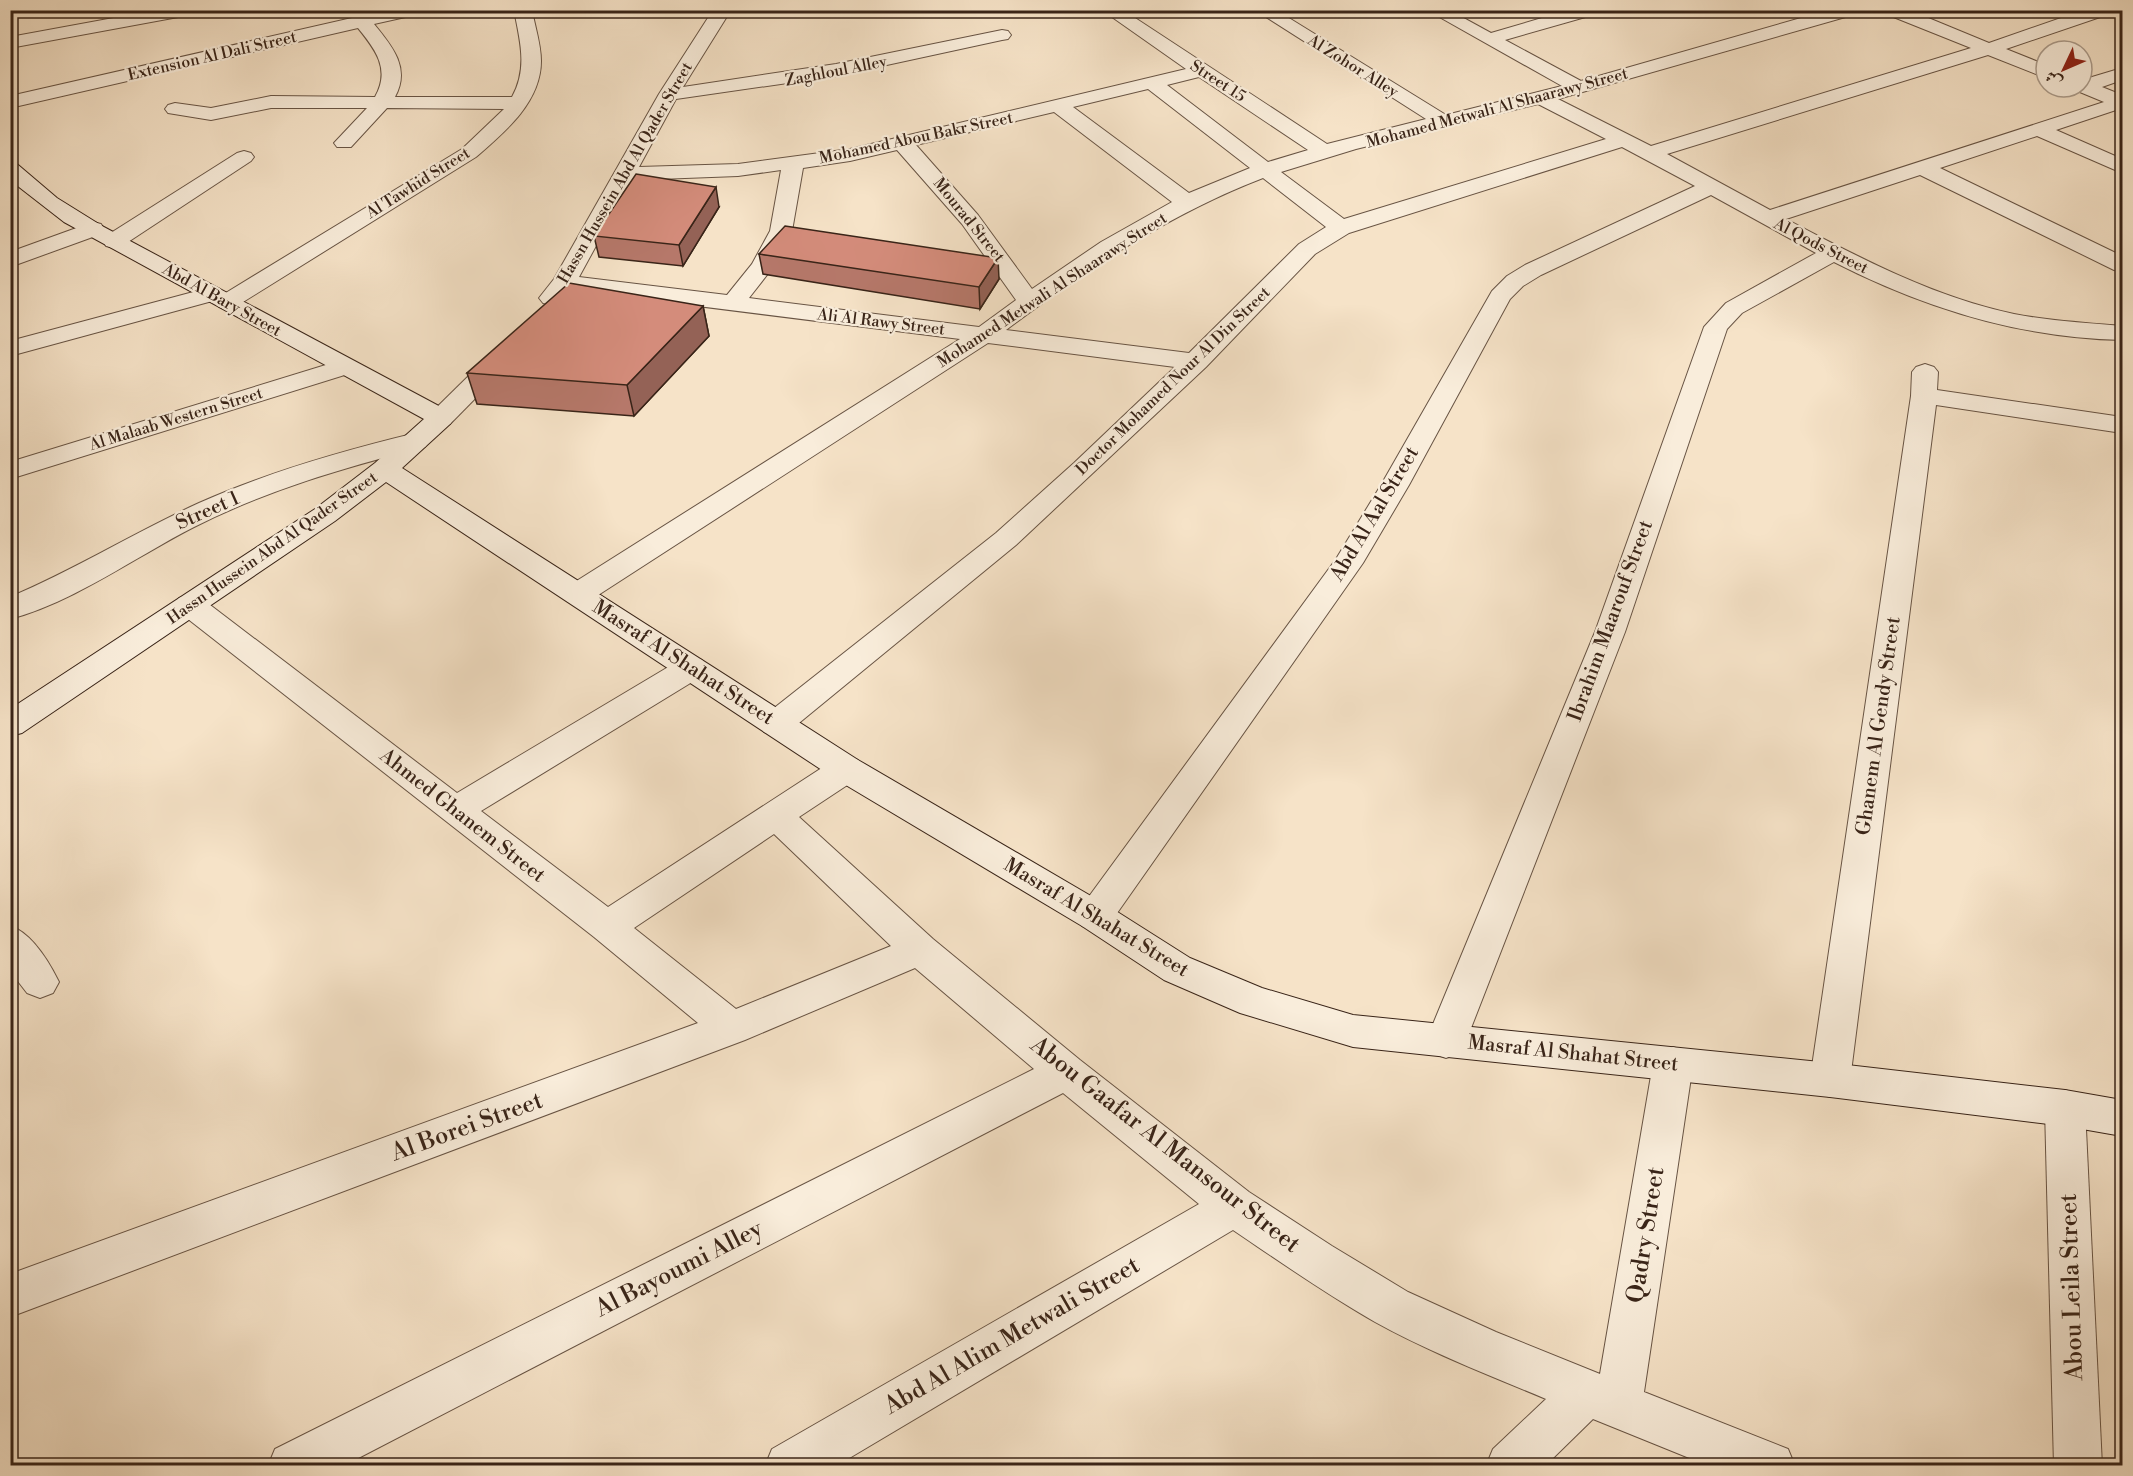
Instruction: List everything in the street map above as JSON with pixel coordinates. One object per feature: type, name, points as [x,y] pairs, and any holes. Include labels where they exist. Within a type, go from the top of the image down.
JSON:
[{"type":"street","points":[[10,43],[189,10]]},
{"type":"street","name":"Extension Al Dali Street","points":[[10,102],[413,10]]},
{"type":"street","name":"Al Tawhid Street","points":[[10,349],[220,298],[469,153],[489,136],[518,103],[526,88],[532,60],[523,10]]},
{"type":"street","name":"Hassn Hussein Abd Al Qader Street","points":[[538,314],[564,282],[669,94],[722,10]]},
{"type":"street","name":"Street 15","points":[[1110,10],[1325,152]]},
{"type":"street","name":"Al Zohor Alley","points":[[1263,10],[1444,122]]},
{"type":"street","points":[[1435,10],[1580,88]]},
{"type":"street","points":[[1488,39],[1590,10]]},
{"type":"street","name":"Mohamed Metwali Al Shaarawy Street","points":[[578,594],[984,335],[1029,301],[1110,248],[1188,202],[1264,170],[1325,152],[1580,88],[1850,10]]},
{"type":"street","points":[[1892,10],[2034,67]]},
{"type":"street","points":[[1649,153],[1988,49],[2103,10]]},
{"type":"street","points":[[344,143],[382,101],[390,85],[392,70],[388,56],[362,21]]},
{"type":"street","name":"Zaghloul Alley","points":[[669,94],[800,78],[1002,35]]},
{"type":"street","name":"Mohamed Abou Bakr Street","points":[[625,174],[681,174],[794,164],[903,144],[1202,71]]},
{"type":"street","points":[[2094,83],[2122,74]]},
{"type":"street","points":[[1152,83],[1341,228]]},
{"type":"street","points":[[2094,91],[2122,102]]},
{"type":"street","name":"Al Qods Street","points":[[1541,98],[1649,153],[1832,253],[1897,284],[1944,303],[1995,318],[2048,328],[2122,333]]},
{"type":"street","points":[[175,109],[211,114],[271,102],[518,103]]},
{"type":"street","points":[[1767,218],[2122,102]]},
{"type":"street","points":[[1059,106],[1188,202]]},
{"type":"street","points":[[2037,129],[2122,167]]},
{"type":"street","name":"Doctor Mohamed Nour Al Din Street","points":[[776,724],[1004,540],[1197,362],[1306,249],[1341,228],[1624,140]]},
{"type":"street","name":"Mourad Street","points":[[903,144],[968,216],[1029,301]]},
{"type":"street","points":[[114,241],[244,157]]},
{"type":"street","points":[[733,303],[762,266],[781,231],[794,164]]},
{"type":"street","points":[[1921,167],[2122,265]]},
{"type":"street","name":"Abd Al Bary Street","points":[[10,168],[48,200],[93,229],[342,368],[441,418]]},
{"type":"street","name":"Abd Al Aal Street","points":[[1095,916],[1348,563],[1395,485],[1500,296],[1515,281],[1533,270],[1711,187]]},
{"type":"street","points":[[10,260],[93,229]]},
{"type":"street","name":"Ibrahim Maarouf Street","points":[[1446,1041],[1610,632],[1716,327],[1734,308],[1832,253]]},
{"type":"street","name":"Ali Al Rawy Street","points":[[564,282],[1197,362]]},
{"type":"street","name":"Hassn Hussein Abd Al Qader Street","points":[[10,725],[325,515],[385,469],[416,441],[483,379],[517,341]]},
{"type":"street","name":"Al Malaab Western Street","points":[[10,471],[342,368]]},
{"type":"street","name":"Ghanem Al Gendy Street","points":[[1830,1080],[1924,384],[2122,425]]},
{"type":"street","name":"Street 1","points":[[10,609],[77,579],[182,522],[264,486],[336,461],[416,441]]},
{"type":"street","name":"Masraf Al Shahat Street","points":[[385,469],[846,769],[1095,916],[1177,969],[1254,1002],[1353,1031],[1830,1080],[2065,1108],[2122,1118]]},
{"type":"street","name":"Ahmed Ghanem Street","points":[[190,605],[607,927],[731,1028]]},
{"type":"street","points":[[454,811],[691,668]]},
{"type":"street","points":[[607,927],[846,769]]},
{"type":"street","name":"Abou Gaafar Al Mansour Street","points":[[776,815],[920,950],[1066,1072],[1234,1206],[1316,1261],[1392,1306],[1480,1348],[1771,1466]]},
{"type":"street","points":[[10,941],[40,982]]},
{"type":"street","name":"Al Borei Street","points":[[10,1296],[731,1028],[920,950]]},
{"type":"street","name":"Qadry Street","points":[[1603,1399],[1673,1064]]},
{"type":"street","name":"Al Bayoumi Alley","points":[[292,1466],[1066,1072]]},
{"type":"street","name":"Abou Leila Street","points":[[2065,1108],[2078,1466]]},
{"type":"street","name":"Abd Al Alim Metwali Street","points":[[789,1466],[1234,1206]]},
{"type":"street","points":[[1510,1466],[1603,1399]]},
{"type":"building","points":[[636,174],[716,187],[679,245],[594,236]]},
{"type":"building","points":[[785,226],[998,258],[979,287],[759,254]]},
{"type":"building","points":[[569,283],[703,306],[627,385],[467,373]]}]
